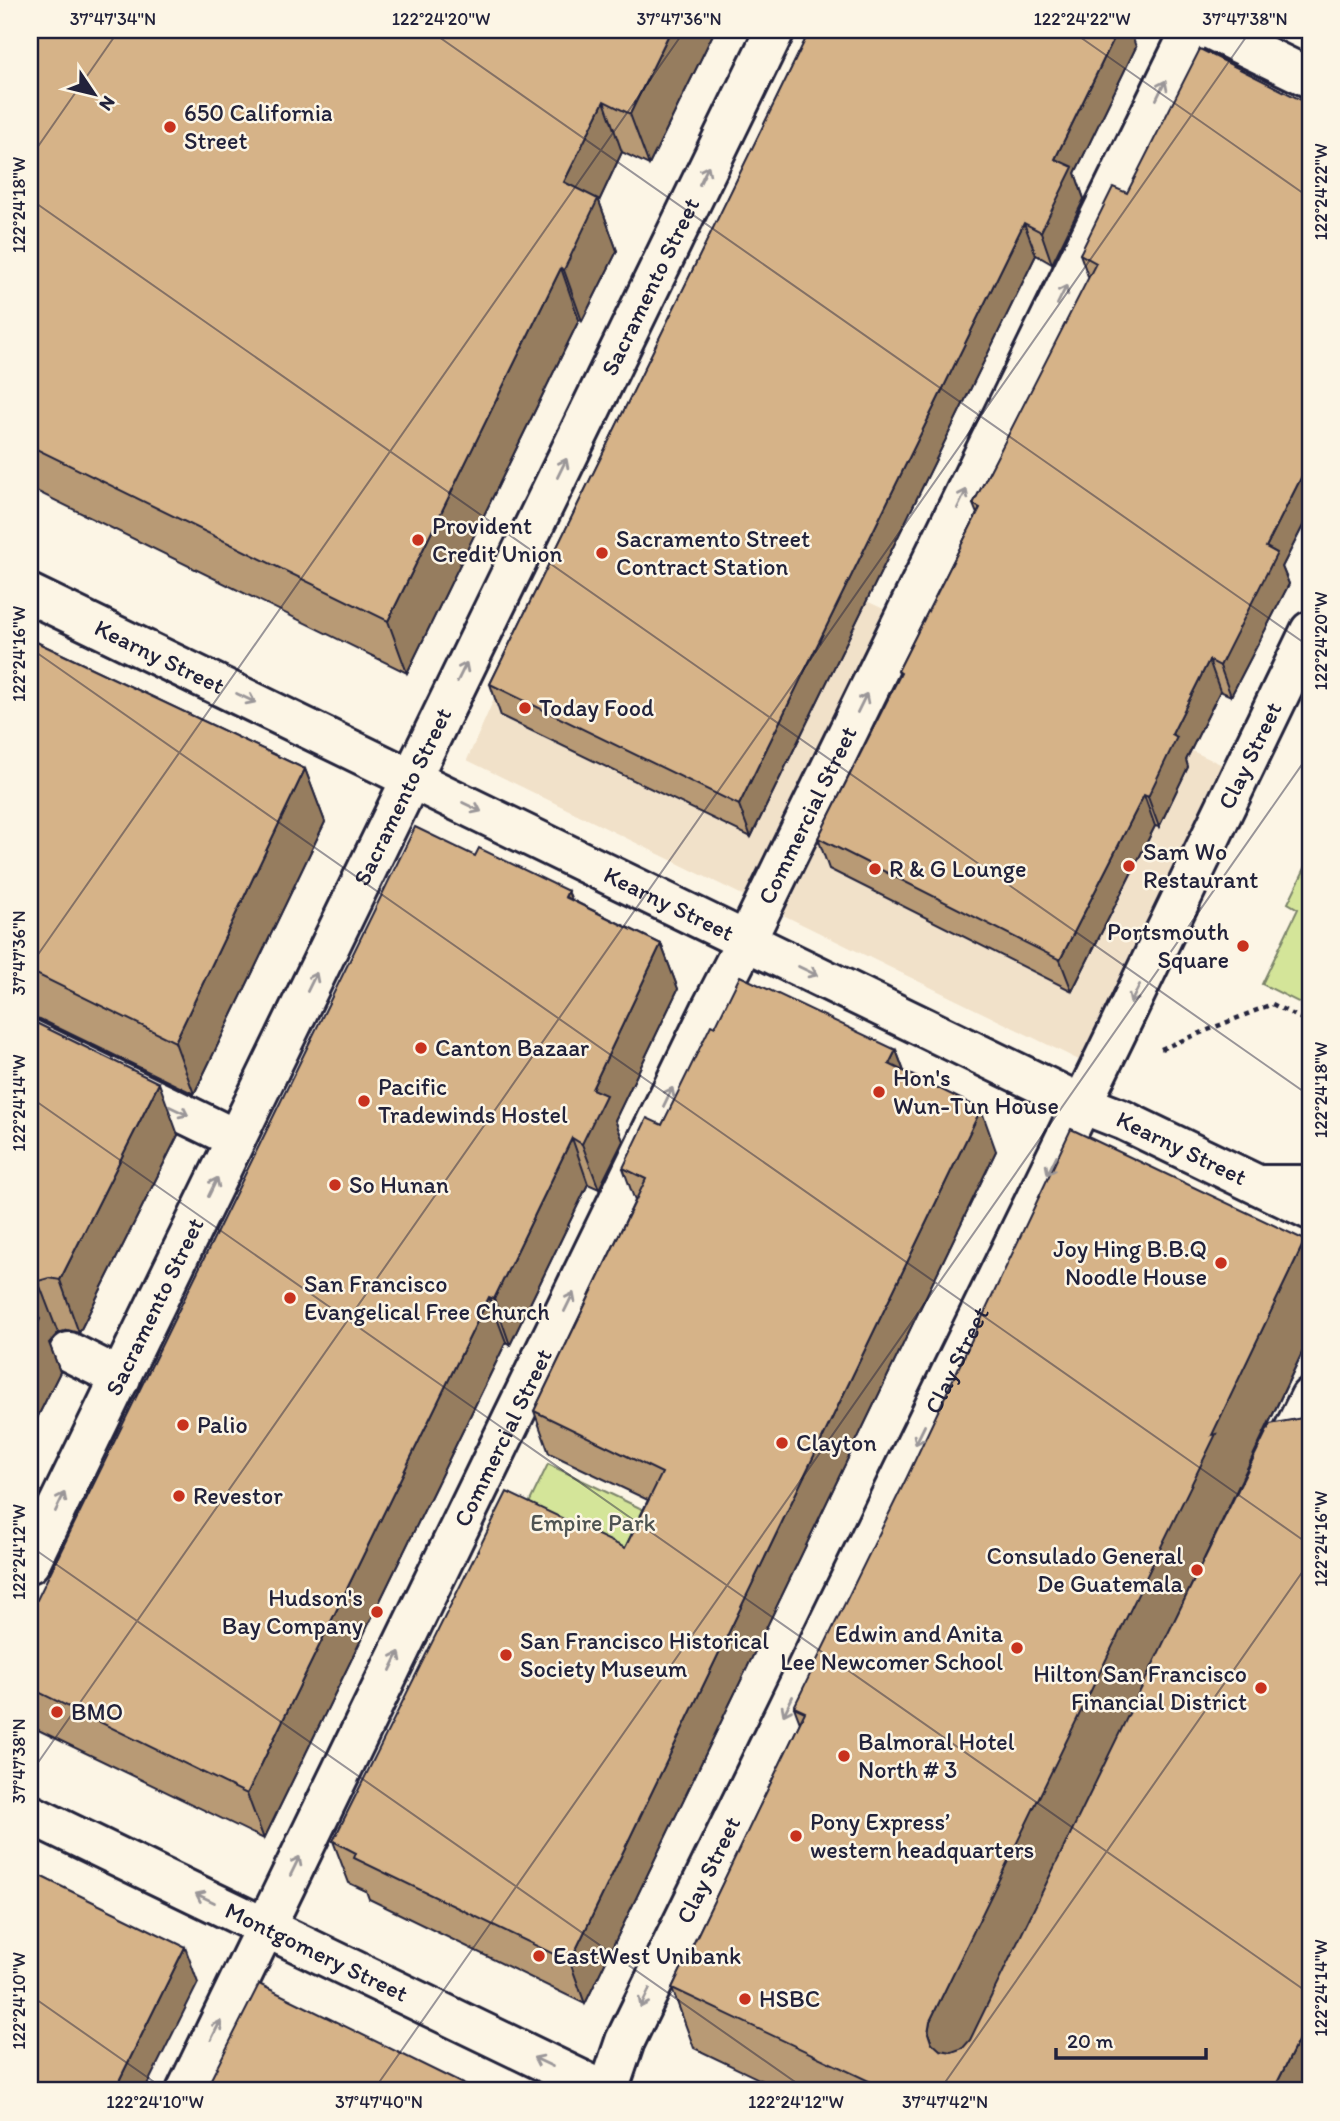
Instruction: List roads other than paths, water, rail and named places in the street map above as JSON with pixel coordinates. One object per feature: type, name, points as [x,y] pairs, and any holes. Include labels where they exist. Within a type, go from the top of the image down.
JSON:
[{"type":"street","name":"Sacramento Street","points":[[30,1563],[775,30]]},
{"type":"street","name":"Commercial Street","points":[[187,2091],[699,1034],[1191,30]]},
{"type":"street","points":[[1211,30],[1310,78]]},
{"type":"street","name":"Kearny Street","points":[[30,594],[1082,1104],[1123,1120],[1310,1210]]},
{"type":"street","name":"Clay Street","points":[[607,2091],[625,2041],[1310,631]]},
{"type":"street","points":[[30,1039],[236,1139]]},
{"type":"street","points":[[1259,1185],[1310,1185]]},
{"type":"street","points":[[69,1352],[121,1378]]},
{"type":"street","points":[[1262,1496],[1310,1397]]},
{"type":"street","name":"Montgomery Street","points":[[30,1814],[607,2091]]},
{"type":"place","name":"650 California Street","points":[[170,127]]},
{"type":"place","name":"Provident Credit Union","points":[[418,540]]},
{"type":"place","name":"Sacramento Street Contract Station","points":[[602,553]]},
{"type":"place","name":"Today Food","points":[[525,708]]},
{"type":"place","name":"Sam Wo Restaurant","points":[[1129,866]]},
{"type":"place","name":"R & G Lounge","points":[[875,869]]},
{"type":"place","name":"Portsmouth Square","points":[[1243,946]]},
{"type":"place","name":"Canton Bazaar","points":[[421,1048]]},
{"type":"place","name":"Hon's Wun-Tun House","points":[[879,1092]]},
{"type":"place","name":"Pacific Tradewinds Hostel","points":[[364,1101]]},
{"type":"place","name":"So Hunan","points":[[335,1185]]},
{"type":"place","name":"Joy Hing B.B.Q Noodle House","points":[[1221,1263]]},
{"type":"place","name":"San Francisco Evangelical Free Church","points":[[290,1298]]},
{"type":"place","name":"Palio","points":[[183,1425]]},
{"type":"place","name":"Clayton","points":[[782,1443]]},
{"type":"place","name":"Revestor","points":[[179,1496]]},
{"type":"place","name":"Consulado General De Guatemala","points":[[1197,1570]]},
{"type":"place","name":"Hudson's Bay Company","points":[[377,1612]]},
{"type":"place","name":"Edwin and Anita Lee Newcomer School","points":[[1017,1648]]},
{"type":"place","name":"San Francisco Historical Society Museum","points":[[506,1655]]},
{"type":"place","name":"Hilton San Francisco Financial District","points":[[1261,1688]]},
{"type":"place","name":"BMO","points":[[57,1712]]},
{"type":"place","name":"Balmoral Hotel North # 3","points":[[844,1756]]},
{"type":"place","name":"Pony Express’ western headquarters","points":[[796,1836]]},
{"type":"place","name":"EastWest Unibank","points":[[539,1956]]},
{"type":"place","name":"HSBC","points":[[745,1999]]},
{"type":"park label","name":"Empire Park","points":[[593,1523]]}]
